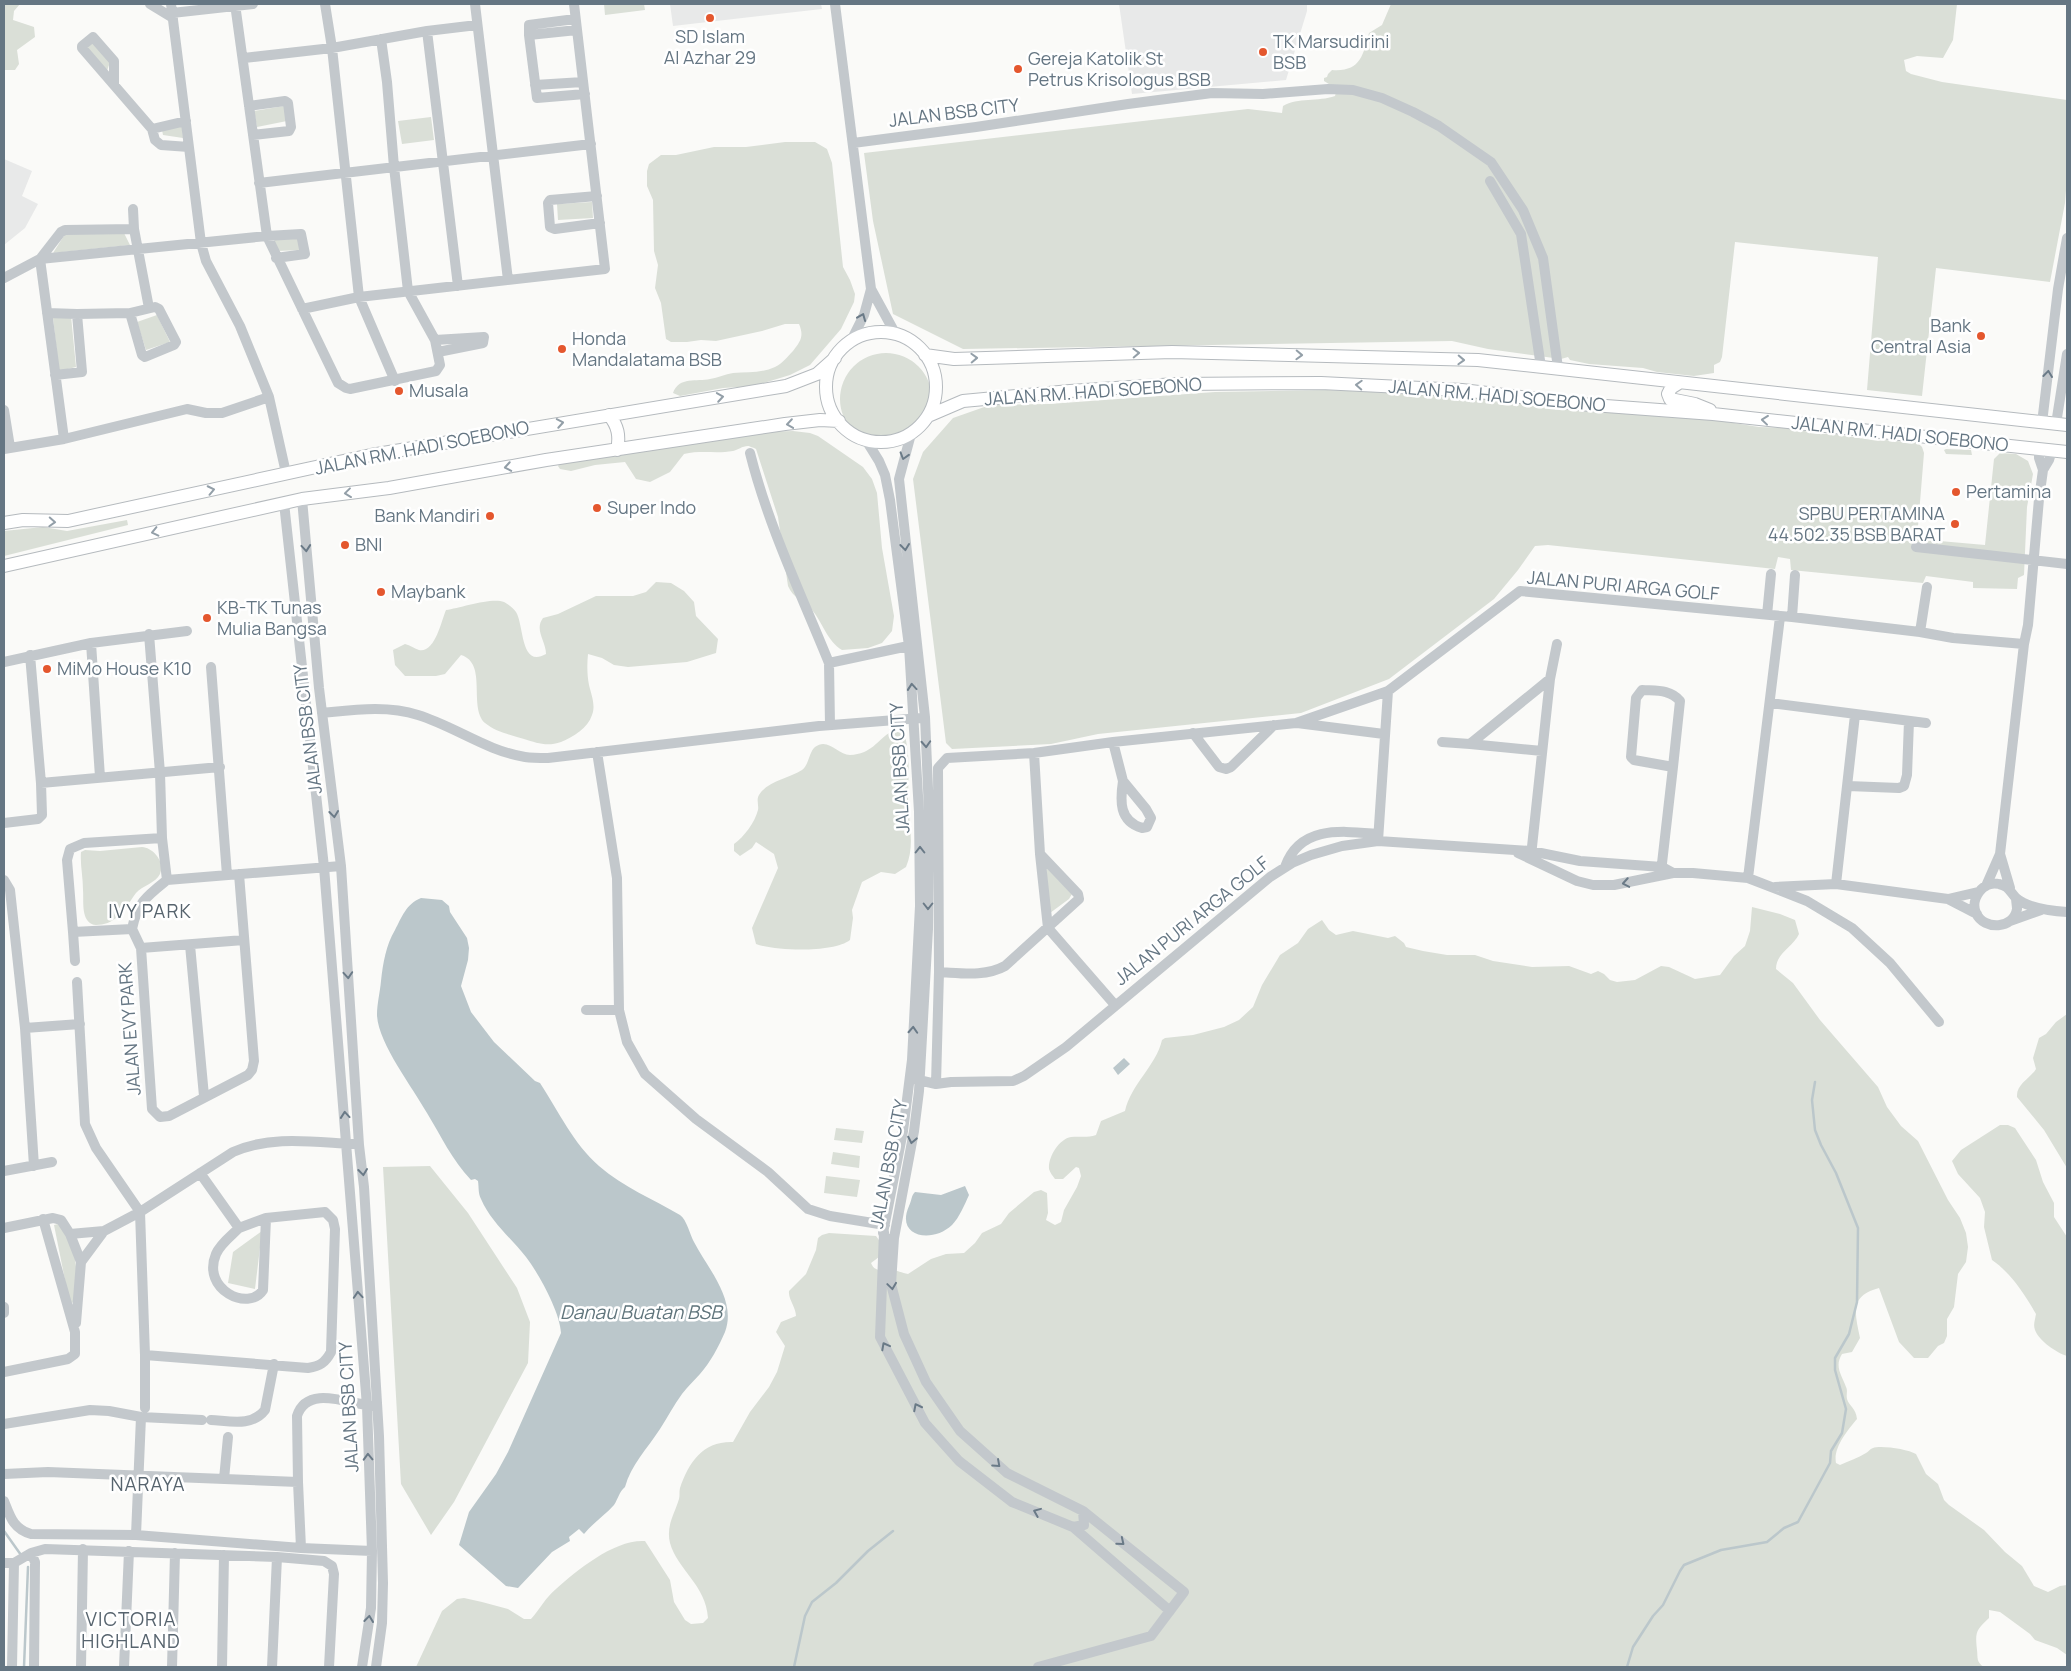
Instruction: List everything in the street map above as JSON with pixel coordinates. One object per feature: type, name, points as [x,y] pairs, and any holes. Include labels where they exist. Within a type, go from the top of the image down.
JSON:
[{"type":"main road","name":"JALAN RM. HADI SOEBONO","points":[[4,523],[23,520],[68,521],[371,455],[786,386],[817,374],[858,337],[872,333],[895,334],[914,343],[925,355],[933,369],[936,385],[934,401],[928,416],[911,434],[893,441],[866,440],[851,433],[838,422],[830,407],[827,390],[828,373],[835,358]]},
{"type":"main road","name":"JALAN RM. HADI SOEBONO","points":[[925,355],[954,359],[1172,352],[1478,360],[2062,425]]},
{"type":"main road","name":"JALAN RM. HADI SOEBONO","points":[[928,416],[963,401],[1070,391],[1176,384],[1321,383],[1462,390],[1579,404],[1713,414],[2067,452]]},
{"type":"main road","points":[[1679,383],[1670,390],[1668,394],[1670,399],[1704,407],[1713,414]]},
{"type":"main road","points":[[609,415],[617,426],[619,440],[617,450]]},
{"type":"main road","name":"JALAN RM. HADI SOEBONO","points":[[4,566],[302,499],[389,488],[617,450],[802,422],[820,420],[838,422]]},
{"type":"street","points":[[150,4],[172,11],[253,4]]},
{"type":"street","points":[[325,4],[332,48],[344,173],[359,297],[395,381]]},
{"type":"street","points":[[475,4],[508,280]]},
{"type":"street","points":[[302,309],[359,297],[605,268],[574,4]]},
{"type":"street","points":[[835,4],[871,289],[895,334]]},
{"type":"street","points":[[235,5],[244,58],[266,236],[341,386],[350,389],[395,381],[437,370],[440,365],[434,340],[408,292],[381,39]]},
{"type":"street","points":[[172,11],[201,243],[206,261],[240,326],[269,397],[286,473]]},
{"type":"street","points":[[575,18],[529,25],[534,85],[536,97],[539,99],[584,94]]},
{"type":"street","points":[[244,58],[332,48],[427,31],[477,25]]},
{"type":"street","points":[[529,35],[577,30]]},
{"type":"street","points":[[427,31],[458,286]]},
{"type":"street","points":[[534,85],[583,82]]},
{"type":"street","points":[[114,84],[152,129],[156,140],[161,145],[189,147]]},
{"type":"street","name":"JALAN BSB CITY","points":[[853,142],[976,127],[1212,93],[1263,94],[1328,89],[1353,90],[1382,98],[1439,126],[1491,162],[1523,210],[1543,258],[1558,368]]},
{"type":"street","points":[[249,106],[285,101],[288,103],[291,127],[289,130],[253,135]]},
{"type":"street","points":[[152,129],[186,121]]},
{"type":"street","points":[[259,183],[590,144]]},
{"type":"street","points":[[1490,181],[1521,234]]},
{"type":"street","points":[[597,196],[550,200],[548,204],[550,227],[555,230],[600,223]]},
{"type":"street","points":[[132,209],[149,308]]},
{"type":"street","points":[[1523,210],[1521,234],[1541,367]]},
{"type":"street","points":[[64,439],[40,260],[61,232],[65,230],[134,229]]},
{"type":"street","points":[[4,278],[40,260],[301,234],[304,255],[276,258]]},
{"type":"street","points":[[2042,423],[2058,289],[2065,267],[2067,238]]},
{"type":"street","points":[[850,343],[864,316],[871,289]]},
{"type":"street","points":[[47,314],[130,313],[155,307],[159,309],[176,342],[174,345],[147,357],[142,355],[130,313]]},
{"type":"street","points":[[54,375],[82,372],[76,314]]},
{"type":"street","points":[[434,340],[484,337],[483,343],[438,352]]},
{"type":"street","points":[[2062,425],[2067,354]]},
{"type":"street","points":[[4,410],[7,448],[64,439],[187,409],[206,413],[222,413],[269,397]]},
{"type":"street","name":"JALAN BSB CITY","points":[[887,1232],[914,1131],[916,1062],[928,920],[929,812],[899,479],[911,434]]},
{"type":"street","name":"JALAN BSB CITY","points":[[866,440],[886,475],[913,645]]},
{"type":"street","points":[[1976,914],[1974,903],[2000,854],[2024,644],[2028,625],[2043,470],[2049,460],[2046,449]]},
{"type":"street","points":[[750,453],[759,490],[768,514],[829,663],[830,726]]},
{"type":"street","name":"JALAN BSB CITY","points":[[302,499],[322,712],[341,866],[378,1406],[383,1583],[382,1622],[376,1667]]},
{"type":"street","name":"JALAN BSB CITY","points":[[284,503],[324,867],[367,1406],[372,1551],[371,1608],[362,1667]]},
{"type":"street","points":[[1916,547],[2067,564]]},
{"type":"street","points":[[1767,615],[1771,574]]},
{"type":"street","points":[[1792,617],[1795,576]]},
{"type":"street","points":[[1920,632],[1927,587]]},
{"type":"street","name":"JALAN PURI ARGA GOLF","points":[[1296,723],[1388,691],[1520,591],[1792,617],[1920,632],[1953,638],[2024,644]]},
{"type":"street","points":[[1748,878],[1780,617]]},
{"type":"street","points":[[298,629],[314,627]]},
{"type":"street","points":[[4,662],[91,642],[187,631]]},
{"type":"street","points":[[149,634],[160,773],[162,838],[168,880]]},
{"type":"street","points":[[91,642],[100,778]]},
{"type":"street","points":[[1531,856],[1550,679],[1557,644]]},
{"type":"street","points":[[829,663],[913,645]]},
{"type":"street","points":[[4,823],[41,818],[43,807],[30,655]]},
{"type":"street","points":[[211,667],[227,875]]},
{"type":"street","points":[[1470,744],[1550,679]]},
{"type":"street","points":[[1661,872],[1673,767],[1680,701],[1674,695],[1667,692],[1642,690],[1636,698],[1631,757],[1634,760],[1673,767]]},
{"type":"street","points":[[1284,867],[1289,856],[1301,844],[1318,834],[1338,830],[1378,838],[1388,691]]},
{"type":"street","points":[[1770,703],[1926,723]]},
{"type":"street","points":[[322,712],[394,710],[407,712],[525,757],[548,758],[830,726],[920,718]]},
{"type":"street","points":[[1836,884],[1855,715]]},
{"type":"street","points":[[1848,786],[1899,788],[1904,786],[1907,775],[1909,721]]},
{"type":"street","name":"JALAN PURI ARGA GOLF","points":[[936,1084],[938,1071],[939,972],[938,768],[944,760],[955,756],[1034,752],[1296,723],[1384,734]]},
{"type":"street","points":[[1194,733],[1219,767],[1226,770],[1274,725]]},
{"type":"street","points":[[1114,742],[1124,781]]},
{"type":"street","points":[[1442,742],[1542,751]]},
{"type":"street","points":[[597,752],[618,878],[619,1010],[627,1042],[645,1074],[696,1119],[768,1172],[808,1209],[887,1232]]},
{"type":"street","points":[[1034,752],[1040,854],[1048,928]]},
{"type":"street","points":[[41,783],[220,767]]},
{"type":"street","points":[[75,961],[67,860],[70,849],[84,843],[162,838]]},
{"type":"street","name":"JALAN PURI ARGA GOLF","points":[[915,1079],[936,1084],[1013,1081],[1035,1069],[1066,1047],[1284,867],[1326,850],[1378,838],[1512,851],[1531,856],[1661,872],[1748,878],[1807,901],[1852,928],[1890,962],[1939,1022]]},
{"type":"street","points":[[939,972],[988,973],[1005,966],[1074,904],[1079,897],[1040,854]]},
{"type":"street","points":[[2000,854],[2010,888],[2016,898],[2017,911],[2010,921]]},
{"type":"street","name":"JALAN PURI ARGA GOLF","points":[[1531,856],[1577,881],[1593,885],[1614,885],[1661,872]]},
{"type":"street","points":[[73,932],[132,929],[136,912],[144,899],[168,880],[341,866]]},
{"type":"street","name":"JALAN EVY PARK","points":[[132,929],[141,948],[152,1109],[160,1117],[168,1116],[248,1075],[252,1070],[254,1061],[239,874]]},
{"type":"street","points":[[4,880],[10,890],[25,1028],[34,1166]]},
{"type":"street","points":[[1948,899],[1998,883],[2010,888]]},
{"type":"street","points":[[1771,887],[1836,884],[1948,899],[1976,914],[1982,921],[1991,926],[2001,926],[2041,910]]},
{"type":"street","points":[[2016,898],[2041,910],[2067,912]]},
{"type":"street","name":"JALAN PURI ARGA GOLF","points":[[1048,928],[1115,1005]]},
{"type":"street","name":"JALAN EVY PARK","points":[[141,948],[244,940]]},
{"type":"street","points":[[190,945],[204,1096]]},
{"type":"street","points":[[78,982],[85,1124],[96,1148],[140,1212],[145,1354],[136,1535]]},
{"type":"street","points":[[586,1010],[619,1010]]},
{"type":"street","points":[[25,1028],[80,1024]]},
{"type":"street","points":[[916,1062],[938,1071],[950,1082]]},
{"type":"street","name":"JALAN BSB CITY","points":[[887,1232],[896,1169],[915,1079]]},
{"type":"street","points":[[70,1234],[104,1231],[140,1212],[233,1152],[257,1143],[315,1141],[359,1145]]},
{"type":"street","points":[[4,1171],[52,1162]]},
{"type":"street","points":[[200,1173],[239,1228]]},
{"type":"street","points":[[145,1354],[308,1368],[319,1366],[326,1360],[331,1352],[335,1229],[333,1220],[325,1212],[266,1218],[239,1228],[220,1247],[213,1265],[214,1276],[223,1292],[252,1299],[259,1296],[263,1290],[266,1218]]},
{"type":"street","points":[[4,1228],[43,1219],[53,1218],[62,1220],[70,1234],[81,1262],[75,1354],[68,1359],[4,1372]]},
{"type":"street","points":[[43,1219],[75,1332]]},
{"type":"street","points":[[81,1262],[104,1231]]},
{"type":"street","points":[[887,1232],[891,1284],[904,1334],[926,1382],[960,1431],[1007,1473],[1083,1511],[1184,1592],[1151,1636],[1038,1667]]},
{"type":"street","points":[[887,1232],[880,1337],[925,1423],[959,1461],[1012,1502],[1073,1527],[1170,1610]]},
{"type":"street","points":[[4,1307],[4,1313]]},
{"type":"street","points":[[4,1424],[90,1410],[143,1413],[207,1420],[246,1421],[260,1416],[265,1410],[274,1364]]},
{"type":"street","points":[[301,1548],[297,1416],[300,1408],[310,1399],[323,1398],[367,1406],[378,1406]]},
{"type":"street","points":[[224,1479],[228,1437]]},
{"type":"street","points":[[4,1474],[48,1472],[298,1482]]},
{"type":"street","points":[[4,1500],[14,1524],[22,1532],[31,1534],[136,1535],[301,1548],[372,1551]]},
{"type":"street","points":[[1073,1527],[1084,1524],[1083,1511]]},
{"type":"street","points":[[12,1667],[9,1563],[44,1549],[276,1556],[324,1561],[332,1566],[334,1574],[329,1667]]},
{"type":"street","points":[[81,1667],[83,1549]]},
{"type":"street","points":[[124,1667],[129,1551]]},
{"type":"street","points":[[31,1553],[36,1562],[34,1667]]},
{"type":"street","points":[[172,1667],[176,1553]]},
{"type":"street","points":[[222,1667],[224,1555]]},
{"type":"street","points":[[272,1667],[276,1556]]},
{"type":"shaded area","points":[[4,4],[20,4],[14,11],[13,20],[34,27],[35,37],[17,50],[19,64],[15,70],[4,70]]},
{"type":"shaded area","points":[[604,4],[644,4],[645,10],[605,15]]},
{"type":"shaded area","name":"SD Islam Al Azhar 29","points":[[670,4],[821,4],[822,9],[673,26]]},
{"type":"shaded area","points":[[1119,4],[1307,4],[1307,11],[1286,80],[1132,94]]},
{"type":"shaded area","points":[[1391,4],[1957,4],[1953,40],[1943,58],[1917,56],[1904,60],[1906,71],[1942,82],[2067,100],[2067,178],[2065,203],[2050,282],[1936,268],[1922,396],[1867,390],[1878,257],[1735,242],[1722,357],[1720,362],[1714,365],[1714,373],[1694,376],[1657,372],[1643,368],[1589,364],[1570,360],[1568,357],[1561,359],[1488,349],[1452,341],[963,349],[893,314],[873,221],[864,153],[1248,109],[1282,113],[1283,106],[1295,101],[1335,96],[1337,89],[1324,81],[1324,78],[1332,70],[1349,68],[1359,61],[1365,49],[1369,33],[1382,25]]},
{"type":"shaded area","points":[[93,42],[110,62],[107,71],[86,46]]},
{"type":"shaded area","points":[[284,106],[287,121],[257,127],[254,111]]},
{"type":"shaded area","points":[[431,117],[434,140],[402,144],[398,121]]},
{"type":"shaded area","points":[[182,126],[183,138],[163,135],[162,130]]},
{"type":"shaded area","points":[[785,142],[815,142],[827,149],[832,163],[843,267],[855,294],[854,302],[841,329],[810,365],[790,375],[754,386],[723,388],[680,396],[673,393],[679,384],[684,382],[705,380],[733,373],[760,371],[775,367],[783,362],[796,347],[801,338],[801,332],[799,324],[785,324],[716,341],[671,342],[666,339],[661,303],[655,288],[658,265],[654,251],[653,200],[647,186],[649,164],[661,155],[676,155],[714,147],[746,147]]},
{"type":"shaded area","points":[[4,159],[32,171],[22,196],[38,204],[25,228],[4,245]]},
{"type":"shaded area","points":[[592,202],[593,218],[558,220],[557,204]]},
{"type":"shaded area","points":[[124,233],[130,245],[53,253],[65,234]]},
{"type":"shaded area","points":[[299,234],[301,250],[277,251],[273,236]]},
{"type":"shaded area","points":[[157,315],[170,342],[146,350],[137,322]]},
{"type":"shaded area","points":[[71,316],[76,367],[59,371],[53,318]]},
{"type":"shaded area","points":[[886,353],[904,357],[918,367],[928,381],[932,399],[928,417],[918,431],[904,441],[886,445],[868,441],[854,431],[844,417],[840,399],[844,381],[854,367],[868,357]]},
{"type":"shaded area","points":[[1327,390],[1466,396],[1721,421],[1759,427],[1791,428],[1818,434],[1835,434],[1878,441],[1918,443],[1924,453],[1917,539],[1985,545],[1994,459],[2000,453],[2016,454],[2028,461],[2033,474],[2027,507],[2024,575],[2018,578],[2017,589],[1973,588],[1973,582],[1926,576],[1923,583],[1791,570],[1790,559],[1778,557],[1775,569],[1548,545],[1535,546],[1494,599],[1389,679],[1301,713],[1098,734],[1051,744],[952,749],[946,743],[913,479],[923,452],[953,418],[990,405],[1049,404],[1215,392]]},
{"type":"shaded area","points":[[793,431],[818,436],[863,467],[872,479],[877,493],[882,548],[894,616],[892,631],[882,643],[868,648],[842,650],[829,637],[812,610],[790,590],[778,517],[756,449],[748,446],[727,452],[684,454],[670,472],[650,482],[636,479],[625,462],[595,465],[571,471],[560,469],[558,466],[560,463],[763,432]]},
{"type":"shaded area","points":[[1944,450],[1971,450],[1972,455],[1946,454]]},
{"type":"shaded area","points":[[127,520],[128,525],[4,556],[4,531],[43,527],[67,531]]},
{"type":"shaded area","points":[[656,582],[671,583],[684,591],[694,602],[696,616],[718,639],[716,653],[687,662],[628,667],[614,665],[602,658],[588,654],[588,677],[593,703],[592,715],[584,728],[561,742],[551,744],[538,743],[504,733],[485,723],[480,716],[478,707],[474,667],[469,660],[461,655],[445,674],[436,676],[405,676],[395,665],[393,650],[405,644],[419,650],[425,650],[429,647],[437,636],[446,610],[484,602],[504,602],[516,612],[519,618],[527,650],[531,655],[538,657],[546,654],[540,631],[543,618],[558,614],[596,596],[633,596],[646,592]]},
{"type":"shaded area","points":[[892,731],[904,733],[908,750],[908,802],[911,843],[906,867],[895,874],[881,872],[862,882],[852,910],[853,918],[850,940],[842,944],[818,949],[776,948],[756,944],[752,928],[778,868],[774,854],[756,842],[752,848],[740,856],[734,851],[734,844],[752,824],[758,810],[759,795],[767,786],[802,770],[813,749],[820,744],[829,745],[846,754],[857,754],[869,750]]},
{"type":"shaded area","points":[[142,847],[151,850],[160,860],[161,869],[158,877],[136,893],[122,912],[113,920],[99,925],[91,923],[87,920],[84,911],[81,852],[85,850],[100,851]]},
{"type":"shaded area","points":[[1046,867],[1072,894],[1069,899],[1050,913]]},
{"type":"shaded area","points":[[1752,907],[1795,920],[1799,934],[1782,954],[1776,969],[1793,983],[1820,1020],[1878,1087],[1887,1107],[1901,1126],[1918,1141],[1948,1200],[1960,1218],[1966,1233],[1968,1247],[1966,1262],[1958,1274],[1954,1307],[1947,1319],[1947,1336],[1944,1343],[1938,1346],[1928,1358],[1914,1358],[1899,1342],[1879,1288],[1869,1291],[1858,1301],[1856,1313],[1860,1338],[1852,1352],[1842,1354],[1839,1363],[1847,1388],[1847,1399],[1857,1419],[1845,1434],[1839,1446],[1836,1463],[1840,1465],[1877,1447],[1901,1449],[1916,1454],[1926,1474],[1938,1484],[1944,1500],[1984,1530],[2005,1552],[2022,1566],[2034,1586],[2048,1592],[2067,1585],[2067,1655],[2057,1648],[2035,1640],[2030,1634],[2000,1612],[1989,1610],[1989,1618],[1976,1635],[1978,1660],[1984,1667],[416,1667],[442,1611],[457,1599],[464,1598],[508,1609],[524,1619],[531,1619],[552,1592],[585,1565],[609,1550],[633,1542],[645,1541],[670,1580],[674,1602],[685,1620],[691,1624],[703,1623],[708,1618],[702,1596],[679,1561],[670,1543],[669,1531],[679,1499],[680,1488],[693,1462],[705,1449],[713,1445],[733,1442],[750,1412],[769,1387],[777,1372],[785,1346],[776,1332],[781,1322],[796,1316],[789,1291],[806,1274],[816,1250],[818,1238],[829,1233],[876,1236],[884,1247],[883,1254],[871,1263],[873,1266],[880,1270],[893,1270],[908,1274],[931,1259],[946,1254],[964,1253],[982,1233],[1001,1224],[1009,1213],[1034,1192],[1041,1190],[1047,1193],[1048,1213],[1046,1220],[1055,1225],[1061,1222],[1064,1210],[1081,1176],[1079,1168],[1076,1167],[1063,1179],[1055,1179],[1052,1176],[1049,1164],[1055,1149],[1067,1138],[1096,1135],[1101,1121],[1125,1111],[1132,1092],[1155,1058],[1162,1040],[1224,1027],[1239,1020],[1253,1007],[1262,985],[1280,955],[1298,943],[1308,929],[1322,920],[1329,930],[1336,935],[1353,931],[1388,938],[1395,936],[1406,947],[1423,951],[1447,955],[1475,955],[1493,961],[1532,967],[1569,966],[1591,974],[1598,971],[1610,980],[1617,982],[1635,980],[1661,966],[1669,967],[1695,979],[1720,975],[1734,956],[1745,946],[1750,931]]},
{"type":"shaded area","points":[[2067,1014],[2067,1168],[2044,1130],[2017,1097],[2017,1092],[2036,1069],[2033,1058],[2039,1038],[2046,1034],[2056,1022]]},
{"type":"shaded area","points":[[2000,1125],[2008,1125],[2015,1128],[2036,1160],[2043,1182],[2054,1203],[2054,1217],[2067,1237],[2067,1356],[2058,1352],[2040,1338],[2034,1328],[2036,1314],[2032,1307],[2011,1278],[1992,1260],[1984,1227],[1985,1212],[1980,1198],[1958,1174],[1952,1161],[1961,1150]]},
{"type":"shaded area","points":[[836,1128],[864,1131],[862,1143],[834,1140]]},
{"type":"shaded area","points":[[833,1152],[860,1156],[859,1168],[831,1164]]},
{"type":"shaded area","points":[[430,1166],[468,1213],[517,1288],[530,1322],[528,1363],[454,1502],[431,1535],[401,1484],[383,1167]]},
{"type":"shaded area","points":[[826,1176],[860,1180],[857,1197],[824,1193]]},
{"type":"shaded area","points":[[62,1223],[71,1242],[76,1268],[77,1298],[70,1305],[54,1225]]},
{"type":"shaded area","points":[[262,1231],[255,1289],[228,1283],[233,1252]]},
{"type":"water","name":"Danau Buatan BSB","points":[[421,898],[442,900],[449,906],[450,912],[467,938],[469,948],[468,960],[461,986],[471,1012],[494,1042],[535,1081],[540,1083],[581,1147],[599,1166],[628,1187],[682,1217],[719,1285],[727,1308],[728,1320],[725,1332],[714,1354],[704,1370],[673,1407],[631,1471],[625,1487],[614,1505],[584,1534],[579,1529],[569,1537],[570,1541],[552,1552],[518,1588],[506,1586],[459,1545],[469,1512],[496,1474],[508,1452],[561,1333],[560,1324],[553,1304],[537,1273],[526,1257],[490,1215],[480,1197],[478,1181],[475,1179],[471,1180],[452,1156],[383,1039],[379,1026],[377,1007],[387,948],[405,911]]},
{"type":"water","points":[[1124,1058],[1130,1064],[1118,1075],[1113,1068]]},
{"type":"water","points":[[965,1186],[969,1195],[952,1225],[944,1231],[926,1236],[911,1231],[907,1225],[906,1216],[915,1192],[941,1195]]},
{"type":"waterway","points":[[1627,1667],[1633,1647],[1653,1616],[1663,1605],[1684,1565],[1721,1550],[1767,1542],[1784,1528],[1798,1522],[1830,1463],[1831,1451],[1842,1433],[1846,1409],[1835,1370],[1835,1358],[1849,1334],[1857,1302],[1858,1228],[1836,1173],[1815,1130],[1812,1100],[1815,1082]]},
{"type":"waterway","points":[[4,1531],[21,1555]]},
{"type":"waterway","points":[[794,1667],[805,1616],[812,1602],[836,1583],[868,1551],[893,1531]]},
{"type":"waterway","points":[[24,1667],[28,1567]]},
{"type":"place","name":"SD Islam Al Azhar 29","points":[[710,18]]},
{"type":"place","name":"TK Marsudirini BSB","points":[[1263,52]]},
{"type":"place","name":"Gereja Katolik St Petrus Krisologus BSB","points":[[1018,69]]},
{"type":"place","name":"Bank Central Asia","points":[[1981,336]]},
{"type":"place","name":"Honda Mandalatama BSB","points":[[562,349]]},
{"type":"place","name":"Musala","points":[[399,391]]},
{"type":"place","name":"Pertamina","points":[[1956,492]]},
{"type":"place","name":"Super Indo","points":[[597,508]]},
{"type":"place","name":"Bank Mandiri","points":[[490,516]]},
{"type":"place","name":"SPBU PERTAMINA 44.502.35 BSB BARAT","points":[[1955,524]]},
{"type":"place","name":"BNI","points":[[345,545]]},
{"type":"place","name":"Maybank","points":[[381,592]]},
{"type":"place","name":"KB-TK Tunas Mulia Bangsa","points":[[207,618]]},
{"type":"place","name":"MiMo House K10","points":[[47,669]]},
{"type":"district","name":"IVY PARK","points":[[150,911]]},
{"type":"district","name":"NARAYA","points":[[148,1484]]},
{"type":"district","name":"VICTORIA HIGHLAND","points":[[131,1630]]}]
